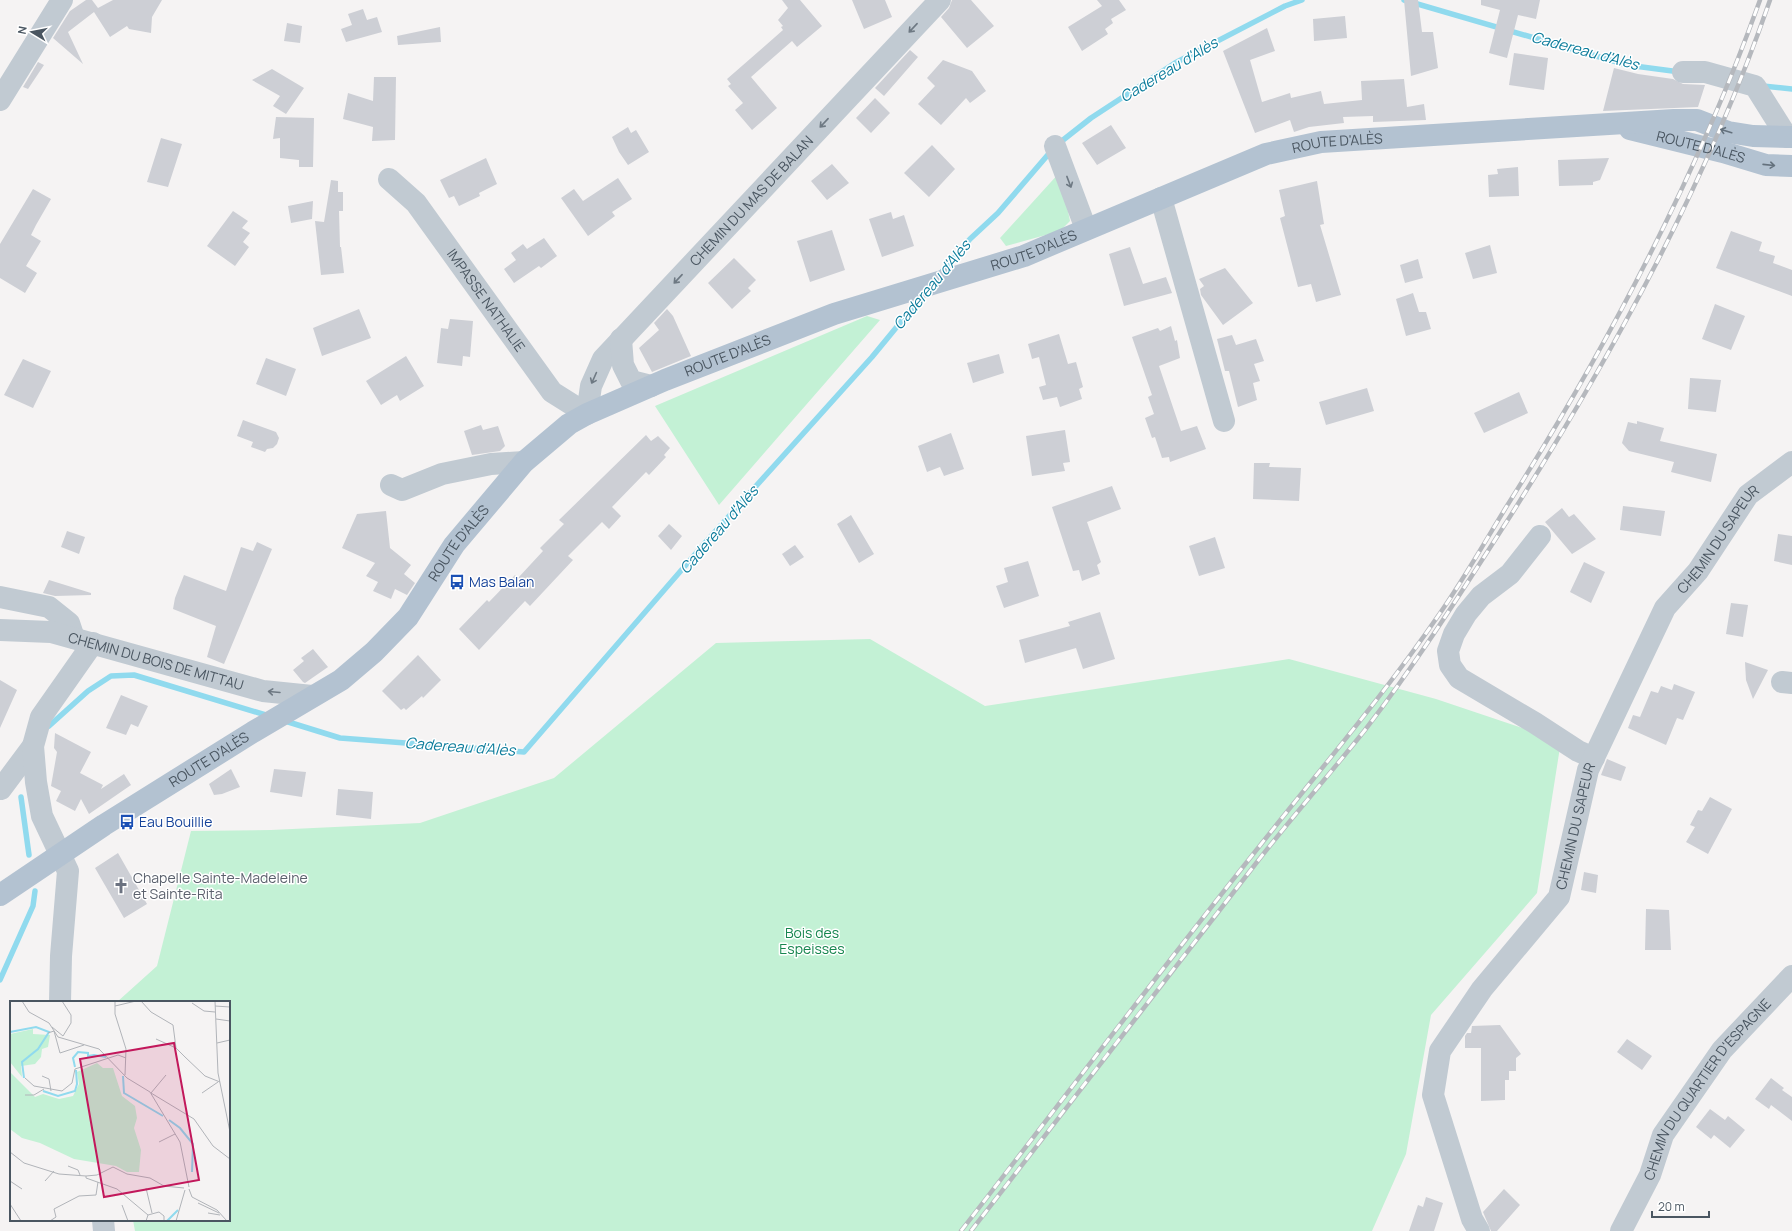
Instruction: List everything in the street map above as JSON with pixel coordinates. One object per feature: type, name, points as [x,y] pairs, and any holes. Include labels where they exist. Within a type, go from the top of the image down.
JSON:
[{"type":"main road","name":"ROUTE D'ALÈS","points":[[3,893],[50,860],[253,732],[341,680],[374,652],[408,617],[454,545],[524,462],[569,424],[587,414],[651,386],[834,314],[1024,256],[1266,154],[1322,142],[1674,120],[1696,120],[1728,132],[1753,136],[1790,137]]},
{"type":"main road","name":"ROUTE D'ALÈS","points":[[1609,124],[1723,152],[1766,165],[1792,166]]},
{"type":"street","points":[[0,100],[62,0]]},
{"type":"street","name":"CHEMIN DU MAS DE BALAN","points":[[587,414],[591,386],[603,359],[940,0]]},
{"type":"street","points":[[1683,72],[1705,72],[1755,86],[1790,137]]},
{"type":"street","points":[[1055,146],[1086,229]]},
{"type":"street","name":"IMPASSE NATHALIE","points":[[389,179],[416,203],[552,392],[587,414]]},
{"type":"street","points":[[1161,198],[1224,421]]},
{"type":"street","points":[[621,339],[623,365],[631,381],[651,386]]},
{"type":"street","points":[[391,485],[402,490],[442,474],[491,464],[524,462]]},
{"type":"street","name":"CHEMIN DU SAPEUR","points":[[1479,1231],[1472,1219],[1433,1095],[1440,1051],[1482,989],[1559,897],[1588,770],[1665,608],[1698,571],[1748,495],[1792,462]]},
{"type":"street","points":[[1540,536],[1510,574],[1481,596],[1466,614],[1454,634],[1448,651],[1450,664],[1459,678],[1535,723],[1578,751],[1594,758]]},
{"type":"street","points":[[0,597],[49,607],[69,622],[83,640],[41,717],[33,746],[36,782],[50,860],[68,871],[61,956],[60,1001]]},
{"type":"street","name":"CHEMIN DU BOIS DE MITTAU","points":[[0,630],[51,632],[263,691],[312,696]]},
{"type":"street","points":[[1,789],[33,746]]},
{"type":"street","name":"CHEMIN DU QUARTIER D'ESPAGNE","points":[[1621,1231],[1650,1175],[1663,1135],[1722,1050],[1792,976]]},
{"type":"street","points":[[103,1221],[104,1231]]},
{"type":"green space","points":[[1060,172],[1070,221],[1060,231],[1006,246],[1000,238]]},
{"type":"green space","points":[[867,316],[880,320],[719,505],[655,406]]},
{"type":"green space","name":"Bois des Espeisses","points":[[870,639],[985,706],[1289,659],[1436,699],[1561,741],[1537,893],[1431,1015],[1406,1154],[1372,1231],[135,1231],[133,1221],[230,1221],[230,1001],[118,1001],[157,966],[191,831],[271,830],[420,823],[554,778],[716,643]]},
{"type":"building","points":[[86,0],[92,0],[98,8],[113,0],[162,0],[152,17],[151,33],[129,29],[127,26],[110,37],[94,12],[68,32],[83,64],[53,38],[70,11]]},
{"type":"building","points":[[782,0],[800,0],[822,26],[797,47],[792,41],[751,77],[777,108],[752,130],[735,110],[743,103],[728,86],[731,84],[727,79],[783,30],[781,27],[783,26],[778,20],[788,8]]},
{"type":"building","points":[[852,0],[885,0],[892,17],[864,29]]},
{"type":"building","points":[[952,0],[971,0],[994,26],[967,48],[941,17],[949,8]]},
{"type":"building","points":[[1097,0],[1119,0],[1126,10],[1111,19],[1113,23],[1105,29],[1108,34],[1082,51],[1068,27],[1102,6]]},
{"type":"building","points":[[1404,0],[1418,0],[1422,32],[1433,32],[1438,68],[1411,76]]},
{"type":"building","points":[[1481,0],[1540,0],[1536,19],[1518,15],[1507,58],[1489,53],[1500,10],[1481,5]]},
{"type":"building","points":[[363,9],[367,20],[377,17],[382,32],[346,42],[341,29],[352,25],[348,14]]},
{"type":"building","points":[[1345,16],[1347,38],[1314,41],[1313,19]]},
{"type":"building","points":[[287,23],[302,26],[300,43],[284,41]]},
{"type":"building","points":[[440,27],[441,42],[398,45],[397,36]]},
{"type":"building","points":[[1267,28],[1275,51],[1250,60],[1262,102],[1290,93],[1291,98],[1321,91],[1324,104],[1362,100],[1361,81],[1404,79],[1407,107],[1424,104],[1426,120],[1373,122],[1373,116],[1343,117],[1344,123],[1309,127],[1294,132],[1290,120],[1255,133],[1223,51]]},
{"type":"building","points":[[910,50],[918,57],[884,96],[875,88]]},
{"type":"building","points":[[1514,53],[1548,58],[1544,90],[1509,85]]},
{"type":"building","points":[[943,60],[972,71],[986,91],[970,103],[966,98],[941,125],[918,104],[935,86],[927,78]]},
{"type":"building","points":[[38,62],[44,65],[28,89],[23,87]]},
{"type":"building","points":[[1614,68],[1638,74],[1673,79],[1683,84],[1705,85],[1698,107],[1603,111]]},
{"type":"building","points":[[272,69],[304,88],[286,114],[273,106],[280,96],[252,80]]},
{"type":"building","points":[[374,77],[396,77],[395,140],[372,141],[373,127],[343,119],[348,93],[373,101]]},
{"type":"building","points":[[875,98],[890,113],[871,133],[856,118]]},
{"type":"building","points":[[276,117],[314,118],[313,167],[299,167],[299,160],[280,158],[280,138],[273,139]]},
{"type":"building","points":[[1111,125],[1126,148],[1097,165],[1082,143]]},
{"type":"building","points":[[628,127],[631,133],[636,130],[649,152],[628,165],[619,152],[612,137]]},
{"type":"building","points":[[161,138],[182,144],[168,187],[147,182]]},
{"type":"building","points":[[932,145],[955,169],[929,197],[904,173]]},
{"type":"building","points":[[486,158],[497,184],[479,193],[480,196],[459,206],[454,196],[449,198],[440,180]]},
{"type":"building","points":[[1609,158],[1600,180],[1593,182],[1593,185],[1559,186],[1558,160]]},
{"type":"building","points":[[832,164],[849,183],[827,200],[811,181]]},
{"type":"building","points":[[1518,167],[1519,196],[1489,197],[1488,175],[1498,174],[1497,169]]},
{"type":"building","points":[[618,178],[632,199],[612,212],[615,216],[588,236],[561,198],[574,189],[583,201]]},
{"type":"building","points":[[331,180],[338,181],[338,192],[343,192],[343,211],[339,211],[340,247],[344,273],[321,275],[315,221],[324,222]]},
{"type":"building","points":[[1317,181],[1324,224],[1320,225],[1341,295],[1316,302],[1311,284],[1298,287],[1280,218],[1285,216],[1279,190]]},
{"type":"building","points":[[33,189],[51,199],[31,235],[41,241],[26,266],[37,273],[25,293],[0,278],[0,244]]},
{"type":"building","points":[[313,201],[312,219],[291,223],[288,206]]},
{"type":"building","points":[[233,211],[248,221],[242,228],[250,233],[243,242],[249,247],[235,266],[207,246]]},
{"type":"building","points":[[891,212],[893,219],[904,215],[914,246],[882,257],[869,219]]},
{"type":"building","points":[[832,230],[845,270],[810,282],[797,241]]},
{"type":"building","points":[[1731,231],[1762,242],[1759,251],[1775,256],[1773,263],[1792,270],[1792,296],[1716,268]]},
{"type":"building","points":[[544,238],[557,256],[541,268],[539,266],[514,283],[504,269],[516,260],[511,253],[523,244],[527,249]]},
{"type":"building","points":[[1490,245],[1497,273],[1473,279],[1465,253]]},
{"type":"building","points":[[1130,247],[1143,284],[1166,277],[1172,293],[1124,306],[1109,254]]},
{"type":"building","points":[[734,258],[756,280],[748,288],[751,291],[732,309],[708,283]]},
{"type":"building","points":[[1418,259],[1423,278],[1405,283],[1400,265]]},
{"type":"building","points":[[1225,268],[1253,303],[1223,325],[1201,295],[1200,289],[1204,286],[1199,279]]},
{"type":"building","points":[[1413,293],[1419,312],[1426,312],[1431,329],[1406,336],[1396,299]]},
{"type":"building","points":[[1715,304],[1745,316],[1731,350],[1702,339]]},
{"type":"building","points":[[359,309],[371,338],[322,356],[313,328]]},
{"type":"building","points":[[667,309],[673,316],[691,356],[652,372],[639,348],[659,330],[654,323]]},
{"type":"building","points":[[450,319],[473,321],[470,357],[463,356],[462,366],[437,363],[441,328],[448,329]]},
{"type":"building","points":[[1171,326],[1175,341],[1177,340],[1180,358],[1159,366],[1181,431],[1197,426],[1206,449],[1170,462],[1169,457],[1162,458],[1155,437],[1152,438],[1145,418],[1154,414],[1148,397],[1152,395],[1132,337],[1158,328],[1160,331]]},
{"type":"building","points":[[1059,334],[1068,364],[1076,362],[1083,387],[1079,389],[1082,399],[1060,407],[1057,397],[1043,400],[1039,387],[1046,385],[1039,357],[1032,359],[1028,344]]},
{"type":"building","points":[[1232,335],[1236,345],[1256,339],[1264,361],[1254,364],[1260,381],[1253,383],[1257,400],[1238,407],[1229,371],[1225,371],[1217,339]]},
{"type":"building","points":[[999,354],[1004,373],[973,383],[967,363]]},
{"type":"building","points":[[406,356],[424,386],[400,401],[397,395],[381,405],[366,381]]},
{"type":"building","points":[[266,358],[296,369],[286,396],[256,384]]},
{"type":"building","points":[[23,359],[51,371],[33,408],[4,395]]},
{"type":"building","points":[[1690,378],[1721,380],[1716,412],[1688,409]]},
{"type":"building","points":[[1367,388],[1374,411],[1326,425],[1319,402]]},
{"type":"building","points":[[1519,392],[1528,413],[1484,433],[1474,413]]},
{"type":"building","points":[[243,420],[276,432],[279,438],[277,444],[273,448],[267,449],[265,452],[251,447],[253,442],[237,436]]},
{"type":"building","points":[[1637,421],[1664,428],[1660,441],[1717,454],[1711,482],[1671,472],[1674,462],[1629,451],[1622,443],[1628,422],[1637,424]]},
{"type":"building","points":[[481,425],[483,430],[498,426],[505,446],[500,451],[472,455],[464,431]]},
{"type":"building","points":[[1065,430],[1070,462],[1063,463],[1065,471],[1032,476],[1026,436]]},
{"type":"building","points":[[951,433],[964,469],[944,476],[940,467],[927,472],[918,446]]},
{"type":"building","points":[[646,435],[651,441],[658,436],[670,448],[664,455],[666,457],[649,475],[646,472],[612,507],[621,516],[609,529],[602,522],[568,556],[573,560],[530,606],[525,601],[479,650],[459,629],[487,600],[489,602],[515,575],[518,578],[543,551],[540,548],[564,524],[559,520]]},
{"type":"building","points":[[1254,463],[1270,463],[1269,467],[1301,468],[1299,501],[1253,499]]},
{"type":"building","points":[[1112,486],[1121,509],[1087,522],[1101,562],[1097,565],[1100,574],[1082,581],[1079,570],[1073,571],[1052,507]]},
{"type":"building","points":[[1623,506],[1665,511],[1661,536],[1620,530]]},
{"type":"building","points":[[1562,508],[1569,517],[1574,514],[1596,539],[1572,554],[1545,522]]},
{"type":"building","points":[[386,511],[390,548],[411,565],[404,574],[415,583],[407,595],[395,589],[391,599],[373,591],[378,582],[366,576],[375,563],[342,548],[357,514]]},
{"type":"building","points":[[851,515],[874,554],[859,563],[837,524]]},
{"type":"building","points":[[669,524],[682,536],[671,550],[658,536]]},
{"type":"building","points":[[67,531],[85,537],[79,554],[61,547]]},
{"type":"building","points":[[1778,534],[1792,536],[1792,565],[1774,561]]},
{"type":"building","points":[[1215,537],[1225,568],[1199,576],[1189,546]]},
{"type":"building","points":[[257,542],[272,549],[224,664],[207,657],[216,626],[173,609],[175,598],[184,575],[226,591],[241,547],[253,551]]},
{"type":"building","points":[[795,545],[804,557],[790,566],[782,554]]},
{"type":"building","points":[[1028,561],[1039,596],[1004,608],[996,586],[1008,582],[1004,568]]},
{"type":"building","points":[[1584,562],[1605,572],[1591,603],[1570,592]]},
{"type":"building","points":[[49,580],[91,593],[91,595],[55,596],[43,593]]},
{"type":"building","points":[[1731,603],[1748,605],[1743,637],[1726,634]]},
{"type":"building","points":[[1100,612],[1115,659],[1083,669],[1076,648],[1025,663],[1019,640],[1070,626],[1068,622]]},
{"type":"building","points":[[313,649],[328,667],[305,683],[293,670],[304,661],[301,658]]},
{"type":"building","points":[[418,655],[441,680],[423,698],[422,696],[406,710],[404,708],[401,710],[382,691]]},
{"type":"building","points":[[1745,662],[1768,670],[1753,699],[1746,680]]},
{"type":"building","points":[[0,680],[17,690],[0,728]]},
{"type":"building","points":[[1674,684],[1695,692],[1683,720],[1677,718],[1666,745],[1628,728],[1633,715],[1640,717],[1651,691],[1658,693],[1661,686],[1672,690]]},
{"type":"building","points":[[121,695],[148,706],[138,727],[131,724],[126,735],[106,728]]},
{"type":"building","points":[[55,733],[91,752],[80,773],[103,785],[101,789],[124,774],[131,785],[89,814],[81,799],[75,811],[56,801],[61,791],[51,786],[57,752],[54,748]]},
{"type":"building","points":[[1607,759],[1626,767],[1621,781],[1601,775]]},
{"type":"building","points":[[231,769],[240,787],[222,794],[214,795],[209,784]]},
{"type":"building","points":[[274,769],[306,772],[302,797],[270,792]]},
{"type":"building","points":[[338,789],[373,792],[371,819],[336,815]]},
{"type":"building","points":[[1710,797],[1732,809],[1708,854],[1686,842],[1695,827],[1690,825],[1698,810],[1702,811]]},
{"type":"building","name":"Chapelle Sainte-Madeleine et Sainte-Rita","points":[[118,853],[147,904],[124,918],[95,868]]},
{"type":"building","points":[[1584,872],[1598,875],[1596,893],[1581,890]]},
{"type":"building","points":[[1646,909],[1669,910],[1671,950],[1645,950]]},
{"type":"building","points":[[1500,1025],[1521,1054],[1516,1058],[1516,1071],[1509,1071],[1509,1080],[1505,1080],[1505,1100],[1481,1101],[1481,1048],[1465,1048],[1465,1036],[1467,1033],[1471,1033],[1472,1026]]},
{"type":"building","points":[[1627,1039],[1652,1056],[1642,1070],[1617,1052]]},
{"type":"building","points":[[1771,1078],[1784,1088],[1782,1090],[1792,1097],[1792,1121],[1771,1105],[1769,1109],[1755,1099]]},
{"type":"building","points":[[1710,1109],[1725,1120],[1728,1116],[1745,1130],[1730,1148],[1714,1135],[1711,1139],[1696,1127]]},
{"type":"building","points":[[1504,1189],[1520,1205],[1497,1231],[1491,1231],[1483,1212]]},
{"type":"building","points":[[1426,1197],[1443,1203],[1434,1231],[1409,1231],[1418,1205],[1423,1207]]},
{"type":"waterway","name":"Cadereau d'Alès","points":[[1058,144],[1091,118],[1175,63],[1285,6],[1302,0]]},
{"type":"waterway","name":"Cadereau d'Alès","points":[[1404,0],[1627,65],[1680,72]]},
{"type":"waterway","name":"Cadereau d'Alès","points":[[1763,86],[1792,89]]},
{"type":"waterway","name":"Cadereau d'Alès","points":[[940,274],[970,239],[998,213],[1052,150]]},
{"type":"waterway","name":"Cadereau d'Alès","points":[[285,721],[340,738],[524,752],[704,544],[872,357],[923,295]]},
{"type":"waterway","name":"Cadereau d'Alès","points":[[49,726],[88,691],[111,676],[134,675],[269,716]]},
{"type":"waterway","name":"Cadereau d'Alès","points":[[21,797],[29,855]]},
{"type":"waterway","name":"Cadereau d'Alès","points":[[0,980],[33,906],[35,891]]},
{"type":"railway","points":[[961,1231],[1231,882],[1398,672],[1456,590],[1578,387],[1646,262],[1678,198],[1707,133],[1735,67],[1760,0]]},
{"type":"railway","points":[[971,1231],[1257,862],[1385,704],[1476,570],[1586,392],[1656,265],[1688,200],[1717,135],[1745,68],[1770,0]]},
{"type":"place","name":"Mas Balan","points":[[457,582]]},
{"type":"place","name":"Eau Bouillie","points":[[127,822]]},
{"type":"place","name":"Chapelle Sainte-Madeleine et Sainte-Rita","points":[[121,886]]}]
